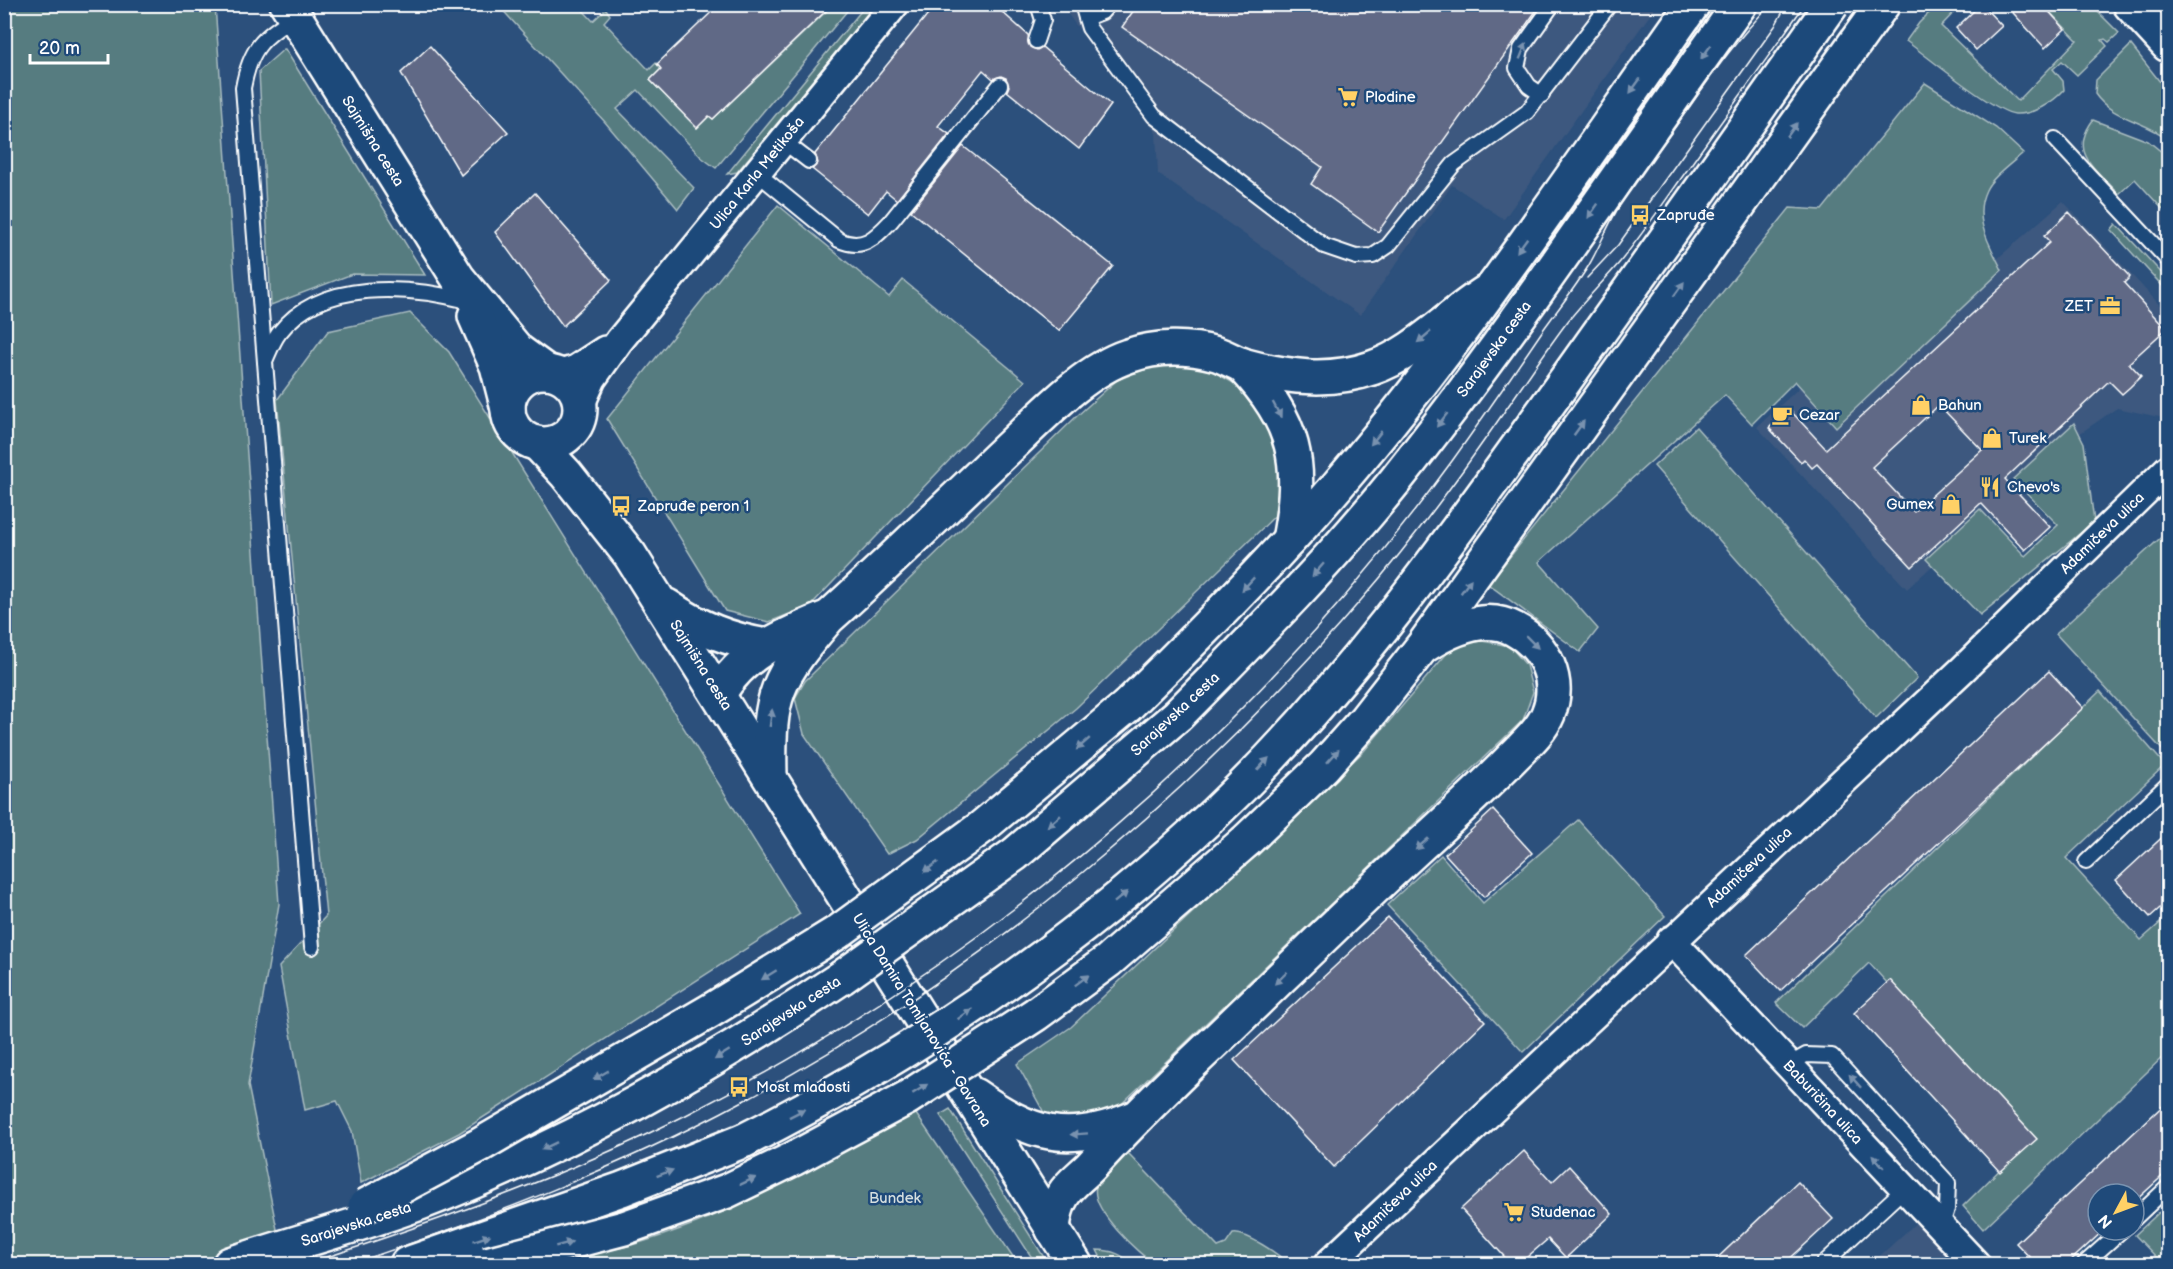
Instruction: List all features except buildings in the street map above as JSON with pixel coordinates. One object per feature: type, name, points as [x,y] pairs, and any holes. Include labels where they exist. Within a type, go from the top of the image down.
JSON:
[{"type":"main road","name":"Sarajevska cesta","points":[[366,1214],[710,1011],[838,932],[982,828],[1126,706],[1221,613],[1338,485],[1411,394],[1488,291],[1694,4]]},
{"type":"main road","name":"Sarajevska cesta","points":[[230,1264],[366,1214],[462,1186],[598,1122],[715,1060],[822,990],[1015,854],[1161,729],[1268,624],[1393,483],[1455,404],[1740,4]]},
{"type":"main road","points":[[407,1264],[688,1164],[745,1140],[818,1103],[956,1020],[1020,975],[1138,883],[1219,809],[1332,688],[1385,627],[1529,432],[1832,4]]},
{"type":"main road","points":[[487,1264],[624,1228],[727,1191],[793,1160],[907,1098],[1036,1014],[1108,960],[1246,841],[1324,766],[1365,720],[1422,647],[1883,4]]},
{"type":"main road","points":[[2130,4],[2169,45]]},
{"type":"main road","name":"Sajmišna cesta","points":[[291,11],[463,290],[497,366],[508,409]]},
{"type":"main road","name":"Sajmišna cesta","points":[[463,290],[518,351],[552,374]]},
{"type":"main road","points":[[719,694],[735,670],[778,657],[828,618],[1031,427],[1092,375],[1126,356],[1154,349],[1197,350],[1293,377],[1321,378],[1372,368],[1414,345],[1460,308],[1488,291]]},
{"type":"main road","points":[[1241,364],[1276,407],[1291,440],[1297,474],[1297,502],[1289,541]]},
{"type":"main road","points":[[535,373],[552,374],[568,381],[576,391],[579,413],[571,432],[561,440],[549,444],[537,443],[517,431],[510,420],[508,409],[515,386],[535,373]]},
{"type":"main road","name":"Sajmišna cesta","points":[[579,413],[578,438],[585,461],[630,555]]},
{"type":"main road","name":"Sajmišna cesta","points":[[537,443],[566,474],[630,555],[770,776]]},
{"type":"main road","points":[[660,600],[706,630],[778,657]]},
{"type":"main road","points":[[1053,1230],[1054,1216],[1064,1194],[1135,1118],[1417,849],[1466,806],[1537,733],[1547,717],[1552,702],[1553,686],[1548,663],[1539,648],[1524,634],[1506,624],[1482,622],[1445,633],[1422,647]]},
{"type":"main road","points":[[770,776],[771,717],[778,686],[778,657]]},
{"type":"main road","name":"Ulica Damira Tomljanovića - Gavrana","points":[[770,776],[1075,1264]]},
{"type":"main road","points":[[965,1089],[1000,1113],[1047,1134],[1085,1134],[1105,1130],[1135,1118]]},
{"type":"street","name":"Ulica Karla Metikoša","points":[[579,413],[592,380],[619,341],[895,4]]},
{"type":"street","name":"Ulica Karla Metikoša","points":[[552,374],[576,369],[619,341]]},
{"type":"street","name":"Adamičeva ulica","points":[[1328,1264],[1671,940],[1962,670],[2169,469]]},
{"type":"street","name":"Baburičina ulica","points":[[1671,940],[1976,1264]]},
{"type":"lane","points":[[1036,41],[1043,20],[1038,4]]},
{"type":"lane","points":[[1109,4],[1102,12],[1084,11],[1089,28],[1154,116],[1324,246],[1356,257],[1373,256],[1388,246],[1454,164],[1527,112],[1610,4]]},
{"type":"lane","points":[[1542,94],[1528,86],[1517,68],[1521,49],[1553,4]]},
{"type":"lane","points":[[291,11],[254,51],[243,88],[312,947]]},
{"type":"lane","points":[[757,173],[840,240],[851,245],[863,244],[874,239],[891,221],[1000,85]]},
{"type":"lane","points":[[2055,139],[2169,260]]},
{"type":"lane","points":[[783,141],[809,161]]},
{"type":"lane","points":[[264,363],[279,332],[300,314],[327,298],[363,292],[463,290]]},
{"type":"lane","points":[[2086,862],[2169,784]]},
{"type":"lane","points":[[1788,1065],[1806,1055],[1832,1056],[1948,1183],[1947,1209],[1941,1228]]},
{"type":"lane","points":[[2146,1208],[2169,1187]]},
{"type":"lane","points":[[1823,1264],[1904,1188]]},
{"type":"lane","points":[[2084,1264],[2109,1242]]},
{"type":"shaded area","points":[[1061,5],[1657,5],[1504,219],[1452,185],[1360,315],[1158,174],[1156,133]]},
{"type":"shaded area","points":[[2063,201],[2168,314],[2168,419],[2117,408],[2012,480],[2054,525],[2025,553],[1988,515],[1907,589],[1757,427],[1801,386],[1823,412]]},
{"type":"shaded area","points":[[1920,1219],[1962,1264],[1871,1264]]},
{"type":"green space","points":[[5,5],[215,5],[279,904],[248,1085],[284,1264],[5,1264]]},
{"type":"green space","points":[[498,5],[578,5],[593,21],[606,9],[610,15],[604,22],[649,70],[656,63],[661,69],[650,80],[697,128],[709,116],[713,119],[833,5],[852,5],[716,168],[701,157],[638,90],[617,109],[694,188],[678,209],[605,122]]},
{"type":"green space","points":[[866,5],[875,5],[737,172],[727,174]]},
{"type":"green space","points":[[1937,5],[1961,5],[1941,26],[2018,101],[2077,40],[2043,5],[2091,5],[2119,33],[2109,42],[2102,40],[2107,46],[2077,75],[2062,61],[2053,69],[2063,81],[2064,90],[2042,107],[2015,114],[2005,111],[1977,94],[1906,41],[1919,23]]},
{"type":"green space","points":[[2131,45],[2168,92],[2168,139],[2110,109],[2095,94],[2096,80]]},
{"type":"green space","points":[[284,49],[425,275],[352,274],[271,305],[259,71]]},
{"type":"green space","points":[[1925,83],[1996,128],[2023,153],[1993,180],[1982,201],[1984,231],[2002,270],[1836,427],[1795,381],[1752,424],[1725,395],[1539,562],[1598,629],[1580,652],[1488,584],[1790,208],[1822,210]]},
{"type":"green space","points":[[2093,120],[2148,141],[2168,157],[2168,215],[2135,179],[2119,194],[2094,168],[2084,152],[2083,142]]},
{"type":"green space","points":[[778,205],[889,297],[903,280],[1025,381],[810,606],[769,622],[725,611],[607,419]]},
{"type":"green space","points":[[2116,224],[2168,280],[2168,292],[2111,230]]},
{"type":"green space","points":[[410,313],[449,352],[800,914],[459,1133],[361,1183],[352,1131],[337,1101],[305,1110],[279,967],[326,916],[277,400],[328,331]]},
{"type":"green space","points":[[1197,362],[1244,389],[1269,428],[1284,462],[1281,510],[1076,708],[917,839],[887,854],[804,734],[795,698],[805,681],[1078,415],[1117,380],[1161,363]]},
{"type":"green space","points":[[2074,423],[2084,443],[2094,522],[1980,615],[1926,559],[1980,509],[2025,556],[2058,525],[2013,479]]},
{"type":"green space","points":[[1696,427],[1917,678],[1876,718],[1654,466]]},
{"type":"green space","points":[[2168,531],[2168,756],[2056,634]]},
{"type":"green space","points":[[1482,641],[1510,646],[1526,665],[1533,692],[1523,720],[1111,1114],[1081,1122],[1047,1118],[1017,1064],[1071,1027],[1364,751],[1454,645]]},
{"type":"green space","points":[[2100,691],[2165,765],[2066,858],[2141,940],[2168,916],[2168,1052],[1983,1229],[1963,1206],[2030,1140],[1869,963],[1802,1028],[1776,1003]]},
{"type":"green space","points":[[1578,820],[1665,916],[1523,1052],[1387,905],[1441,855],[1483,903]]},
{"type":"green space","points":[[950,1109],[1045,1259],[1036,1264],[940,1115]]},
{"type":"green space","name":"Bundek","points":[[914,1111],[1018,1264],[542,1264],[628,1246],[703,1220],[775,1188]]},
{"type":"green space","points":[[1122,1153],[1129,1154],[1218,1247],[1226,1244],[1233,1234],[1238,1234],[1262,1244],[1288,1264],[1155,1264],[1147,1259],[1117,1230],[1100,1207],[1096,1196],[1096,1187],[1103,1172]]},
{"type":"green space","points":[[2168,1204],[2168,1264],[2163,1264],[2142,1242],[2146,1242],[2146,1225]]},
{"type":"green space","points":[[1097,1250],[1117,1254],[1133,1264],[1104,1264]]},
{"type":"tram line","points":[[306,1264],[499,1197],[593,1159],[686,1115],[797,1054],[905,987],[1008,913],[1107,833],[1201,748],[1290,657],[1374,561],[1452,461],[1578,282],[1636,180],[1731,49],[1771,4]]},
{"type":"tram line","points":[[1587,278],[1618,245],[1775,26],[1787,4]]},
{"type":"tram line","points":[[351,1264],[501,1211],[599,1171],[695,1126],[830,1052],[915,998],[996,940],[1075,878],[1151,813],[1225,745],[1295,673],[1401,552],[1457,478],[1568,321],[1638,238],[1805,4]]},
{"type":"place","name":"Plodine","points":[[1348,97]]},
{"type":"place","name":"Zapruđe","points":[[1640,215]]},
{"type":"place","name":"ZET","points":[[2110,306]]},
{"type":"place","name":"Bahun","points":[[1921,405]]},
{"type":"place","name":"Cezar","points":[[1782,415]]},
{"type":"place","name":"Turek","points":[[1992,438]]},
{"type":"place","name":"Chevo's","points":[[1990,487]]},
{"type":"place","name":"Gumex","points":[[1951,504]]},
{"type":"place","name":"Zapruđe peron 1","points":[[621,506]]},
{"type":"place","name":"Most mladosti","points":[[739,1087]]},
{"type":"place","name":"Studenac","points":[[1514,1212]]}]
